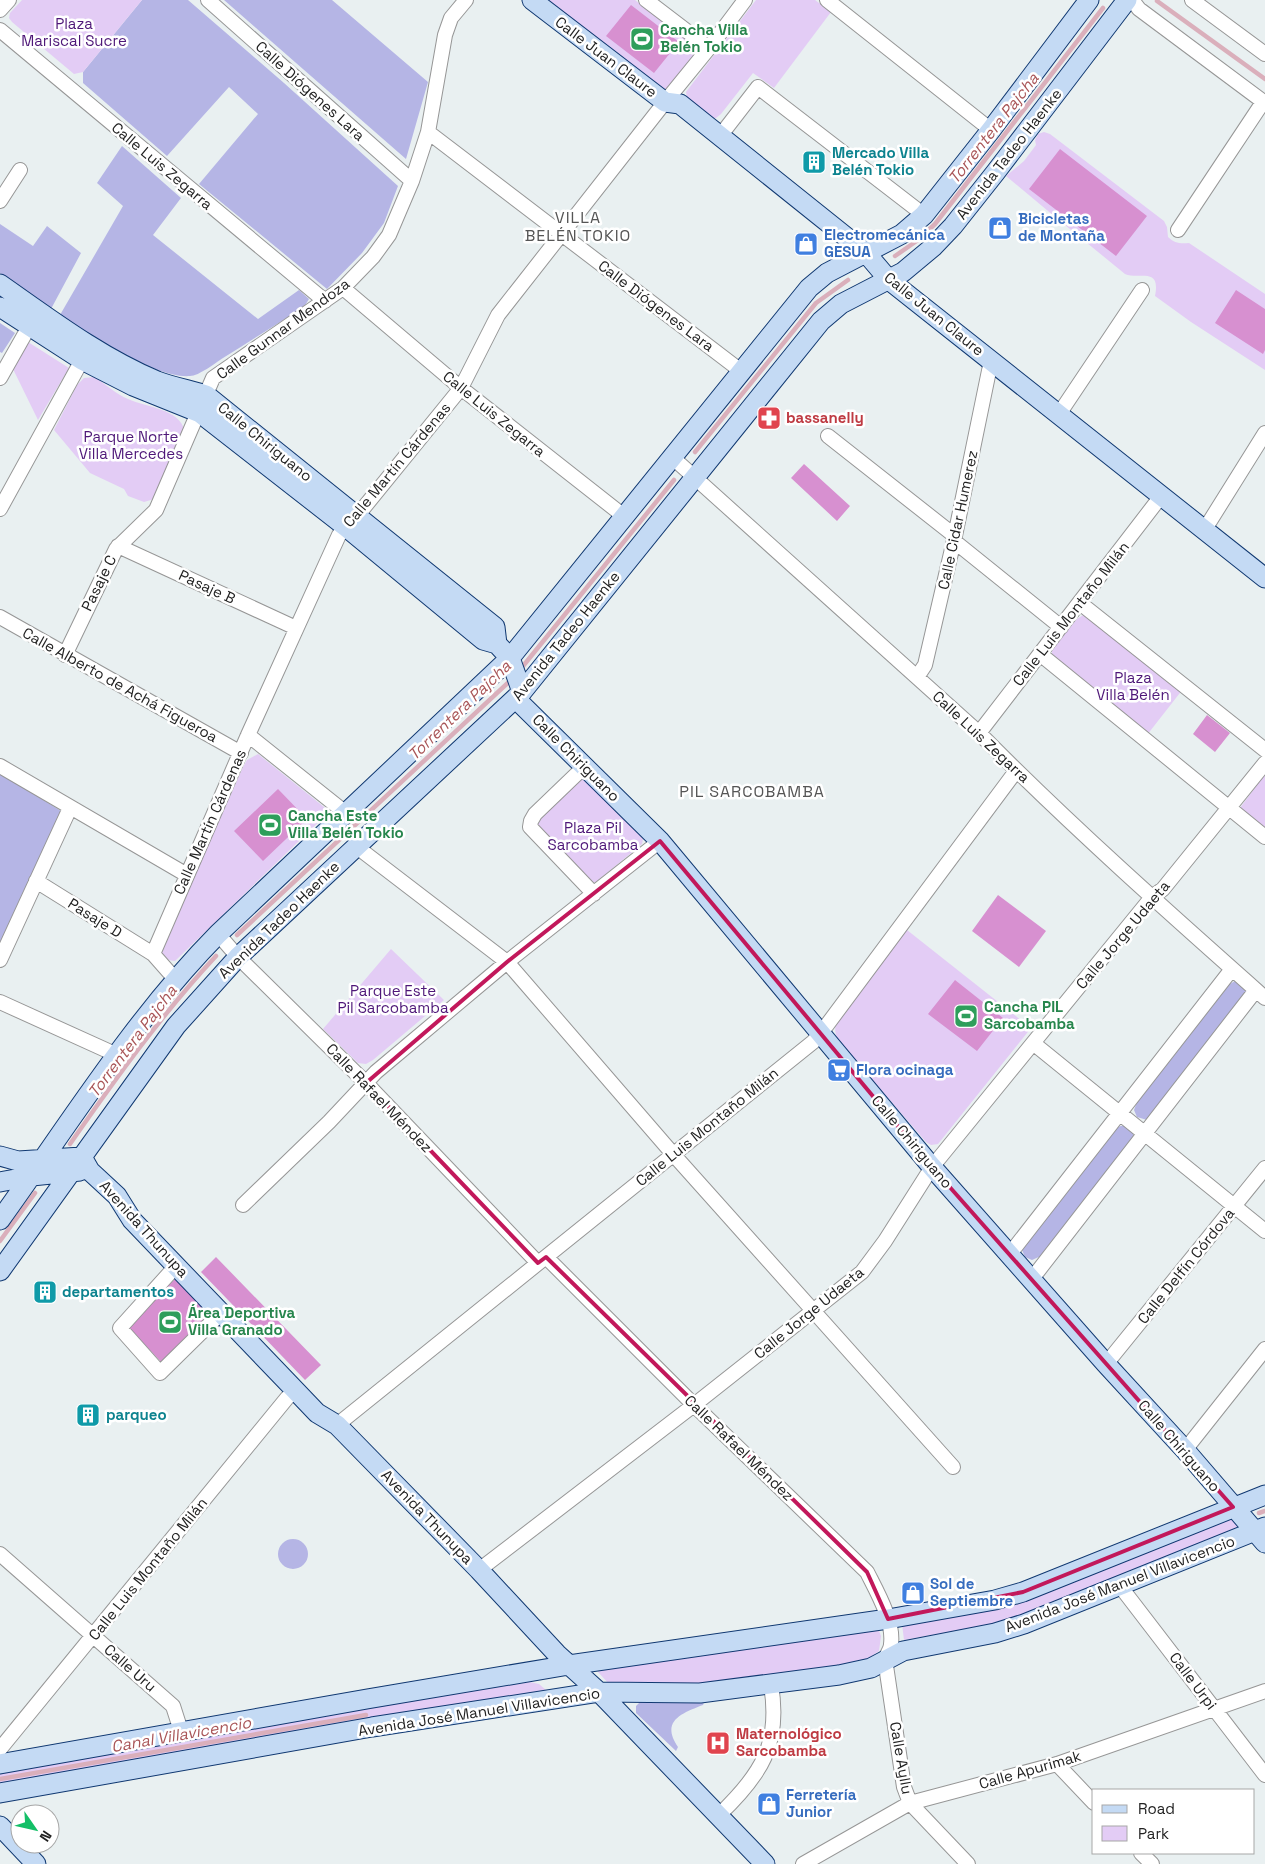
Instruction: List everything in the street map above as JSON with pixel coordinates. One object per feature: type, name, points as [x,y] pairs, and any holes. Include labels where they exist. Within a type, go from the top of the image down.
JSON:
[{"type":"main road","name":"Calle Juan Claure","points":[[532,0],[665,102],[680,104],[866,253],[888,280],[1265,578]]},
{"type":"main road","name":"Avenida Tadeo Haenke","points":[[0,1220],[117,1055],[175,979],[347,814],[516,680],[625,517],[809,288],[827,273],[902,234],[924,215],[1089,0]]},
{"type":"main road","name":"Avenida Tadeo Haenke","points":[[0,1271],[82,1167],[176,1026],[236,954],[357,847],[516,680],[695,476],[828,313],[840,304],[903,272],[933,247],[953,226],[1127,0]]},
{"type":"main road","name":"Calle Chiriguano","points":[[0,284],[34,319],[82,360],[134,386],[200,413],[351,521],[495,628],[497,644],[516,680],[585,766],[660,841],[932,1167],[1106,1364],[1185,1450],[1233,1507],[1262,1534]]},
{"type":"main road","name":"Calle Chiriguano","points":[[0,307],[63,328],[118,362],[158,381],[206,395],[351,521]]},
{"type":"main road","points":[[0,1156],[18,1161],[44,1158],[82,1167]]},
{"type":"main road","points":[[0,1182],[82,1167]]},
{"type":"main road","name":"Avenida Thunupa","points":[[82,1167],[117,1196],[132,1220],[296,1391],[317,1412],[337,1425],[765,1864]]},
{"type":"main road","name":"Avenida José Manuel Villavicencio","points":[[0,1764],[569,1665],[888,1619],[995,1600],[1023,1592],[1265,1495]]},
{"type":"main road","name":"Avenida José Manuel Villavicencio","points":[[0,1793],[372,1727],[599,1692],[700,1693],[839,1675],[871,1668],[903,1651],[1024,1624],[1120,1586],[1262,1534]]},
{"type":"main road","points":[[0,1826],[36,1864]]},
{"type":"street","points":[[0,10],[9,0]]},
{"type":"street","name":"Calle Diógenes Lara","points":[[208,0],[412,181]]},
{"type":"street","name":"Calle Gunnar Mendoza","points":[[200,413],[213,378],[343,288],[373,257],[389,235],[412,181],[428,132],[445,35],[451,18],[466,0]]},
{"type":"street","points":[[646,0],[709,48]]},
{"type":"street","name":"Calle Martín Cárdenas","points":[[153,954],[248,735],[339,535],[460,388],[498,315],[745,0]]},
{"type":"street","points":[[828,0],[991,130]]},
{"type":"street","points":[[1132,0],[1139,9],[1264,103],[1178,230]]},
{"type":"street","points":[[1192,0],[1265,54]]},
{"type":"street","name":"Calle Luis Zegarra","points":[[0,30],[325,301]]},
{"type":"street","points":[[720,136],[758,87],[924,215]]},
{"type":"street","name":"Calle Diógenes Lara","points":[[428,132],[741,371]]},
{"type":"street","points":[[0,201],[20,170]]},
{"type":"street","name":"Calle Luis Zegarra","points":[[343,288],[460,388],[625,517]]},
{"type":"street","points":[[1059,414],[1142,290]]},
{"type":"street","points":[[0,378],[34,319]]},
{"type":"street","points":[[0,509],[82,360]]},
{"type":"street","name":"Calle Cidar Humerez","points":[[917,677],[926,665],[991,361]]},
{"type":"street","name":"Pasaje C","points":[[65,655],[118,546],[156,510],[200,413]]},
{"type":"street","points":[[1205,529],[1265,433]]},
{"type":"street","points":[[828,436],[1061,627]]},
{"type":"street","name":"Calle Luis Zegarra","points":[[672,457],[979,733],[1152,897],[1260,994]]},
{"type":"street","name":"Calle Luis Montaño Milán","points":[[979,733],[1162,495]]},
{"type":"street","name":"Pasaje B","points":[[118,546],[296,628]]},
{"type":"street","points":[[1080,603],[1265,750]]},
{"type":"street","name":"Calle Alberto de Achá Figueroa","points":[[0,617],[241,753]]},
{"type":"street","points":[[1040,654],[1265,836]]},
{"type":"street","points":[[248,735],[347,814]]},
{"type":"street","name":"Calle Jorge Udaeta","points":[[479,1570],[694,1405],[862,1272],[886,1241],[932,1167],[1152,897],[1163,889],[1265,763]]},
{"type":"street","points":[[0,766],[187,875]]},
{"type":"street","points":[[585,766],[535,814],[530,826],[594,894]]},
{"type":"street","name":"Calle Luis Montaño Milán","points":[[337,1425],[821,1033],[1016,770]]},
{"type":"street","points":[[0,960],[70,808]]},
{"type":"street","points":[[243,1205],[329,1122],[366,1083],[507,962],[660,841]]},
{"type":"street","points":[[357,847],[507,962],[673,1154],[953,1467]]},
{"type":"street","name":"Pasaje D","points":[[36,881],[153,954]]},
{"type":"street","name":"Calle Rafael Méndez","points":[[220,936],[542,1260],[867,1572],[884,1606],[888,1619],[891,1644],[885,1659]]},
{"type":"street","points":[[153,954],[175,979]]},
{"type":"street","points":[[1009,1255],[1232,969]]},
{"type":"street","points":[[1031,1280],[1145,1134],[1260,994]]},
{"type":"street","points":[[0,1002],[117,1055]]},
{"type":"street","points":[[1033,1043],[1265,1231]]},
{"type":"street","name":"Calle Delfín Córdova","points":[[1106,1364],[1265,1168]]},
{"type":"street","points":[[176,1266],[120,1328],[160,1373],[222,1312]]},
{"type":"street","points":[[1185,1450],[1265,1349]]},
{"type":"street","points":[[1246,1374],[1265,1367]]},
{"type":"street","name":"Calle Luis Montaño Milán","points":[[0,1749],[287,1398],[296,1391]]},
{"type":"street","name":"Calle Uru","points":[[0,1554],[173,1706],[181,1731]]},
{"type":"street","name":"Calle Urpi","points":[[1120,1586],[1265,1775]]},
{"type":"street","name":"Calle Ayllu","points":[[885,1659],[904,1787],[910,1803],[968,1864]]},
{"type":"street","points":[[719,1815],[748,1784],[760,1767],[769,1748],[774,1727],[775,1706],[771,1685]]},
{"type":"street","name":"Calle Apurimak","points":[[803,1864],[910,1803],[1057,1764],[1265,1691]]},
{"type":"street","points":[[1057,1764],[1092,1801]]},
{"type":"street","points":[[1142,1854],[1152,1864]]},
{"type":"highlighted area","points":[[660,841],[932,1167],[1233,1507],[1023,1592],[888,1619],[867,1572],[546,1257],[538,1263],[366,1083],[507,962]]},
{"type":"shaded area","points":[[142,0],[188,0],[284,83],[398,186],[384,223],[362,253],[327,289],[199,184],[258,114],[229,87],[167,156],[83,83],[83,72]]},
{"type":"shaded area","points":[[224,0],[332,0],[428,82],[406,159]]},
{"type":"shaded area","name":"Cancha Villa Belén Tokio","points":[[631,5],[679,42],[654,73],[606,36]]},
{"type":"shaded area","points":[[122,146],[181,198],[153,235],[258,319],[299,290],[309,299],[304,307],[207,369],[190,376],[176,375],[141,363],[87,333],[60,315],[123,206],[97,183]]},
{"type":"shaded area","points":[[1060,149],[1147,216],[1116,256],[1029,189]]},
{"type":"shaded area","points":[[0,224],[33,246],[47,226],[81,253],[51,309],[0,273]]},
{"type":"shaded area","points":[[1236,290],[1265,309],[1265,350],[1263,354],[1215,323]]},
{"type":"shaded area","points":[[0,323],[15,333],[2,353],[0,352]]},
{"type":"shaded area","points":[[804,464],[850,506],[837,521],[791,478]]},
{"type":"shaded area","points":[[1207,715],[1230,733],[1215,752],[1193,734]]},
{"type":"shaded area","points":[[0,773],[61,811],[0,946]]},
{"type":"shaded area","name":"Cancha Este Villa Belén Tokio","points":[[278,789],[307,819],[263,861],[234,831]]},
{"type":"shaded area","points":[[998,895],[1046,931],[1019,967],[972,931]]},
{"type":"shaded area","name":"Cancha PIL Sarcobamba","points":[[955,980],[1003,1018],[977,1051],[928,1014]]},
{"type":"shaded area","points":[[1239,981],[1249,992],[1147,1120],[1137,1117],[1134,1110],[1137,1102],[1230,984]]},
{"type":"shaded area","points":[[1126,1126],[1133,1132],[1133,1139],[1041,1256],[1032,1260],[1025,1257],[1022,1246],[1117,1127]]},
{"type":"shaded area","points":[[216,1257],[321,1365],[305,1380],[201,1272]]},
{"type":"shaded area","name":"Área Deportiva Villa Granado","points":[[176,1278],[214,1317],[164,1365],[127,1326]]},
{"type":"shaded area","points":[[293,1539],[303,1544],[308,1554],[303,1564],[293,1569],[283,1564],[278,1554],[283,1544]]},
{"type":"shaded area","points":[[706,1698],[703,1705],[681,1715],[672,1724],[671,1731],[678,1747],[676,1751],[636,1713],[636,1706],[642,1700]]},
{"type":"green space","name":"Plaza Mariscal Sucre","points":[[22,0],[142,0],[83,72],[74,74],[9,18],[10,13]]},
{"type":"green space","points":[[545,0],[635,0],[695,46],[698,52],[668,88],[663,91]]},
{"type":"green space","points":[[756,0],[815,0],[831,12],[774,88],[753,73],[721,114],[716,118],[711,118],[687,98],[686,92]]},
{"type":"green space","points":[[1044,132],[1050,134],[1164,221],[1170,239],[1177,243],[1189,243],[1265,294],[1265,370],[1155,296],[1156,287],[1152,277],[1125,274],[1006,176],[1024,161],[1036,145],[1035,140],[1038,134]]},
{"type":"green space","name":"Parque Norte Villa Mercedes","points":[[28,342],[69,368],[38,420],[13,369]]},
{"type":"green space","name":"Parque Norte Villa Mercedes","points":[[95,377],[124,397],[170,413],[182,424],[185,432],[154,499],[144,502],[128,496],[124,489],[90,473],[54,430],[77,385],[84,378]]},
{"type":"green space","name":"Plaza Villa Belén","points":[[1087,615],[1183,689],[1147,735],[1052,658],[1052,649],[1077,619]]},
{"type":"green space","points":[[258,754],[324,807],[327,810],[327,814],[175,961],[172,961],[163,955],[161,950],[243,767],[247,760]]},
{"type":"green space","points":[[1265,774],[1265,831],[1240,808]]},
{"type":"green space","name":"Plaza Pil Sarcobamba","points":[[582,779],[641,833],[643,839],[642,844],[596,882],[592,882],[537,826],[536,822],[576,780]]},
{"type":"green space","points":[[907,930],[1031,1028],[938,1144],[931,1145],[926,1142],[838,1040],[835,1031],[837,1021]]},
{"type":"green space","name":"Parque Este Pil Sarcobamba","points":[[391,949],[444,1000],[373,1060],[366,1064],[358,1063],[323,1029]]},
{"type":"green space","points":[[1229,1515],[1242,1529],[1015,1620],[904,1640],[902,1624]]},
{"type":"green space","points":[[878,1628],[881,1636],[879,1651],[857,1664],[706,1684],[609,1684],[598,1672],[597,1668]]},
{"type":"green space","points":[[530,1682],[539,1684],[546,1690],[0,1783],[0,1772],[197,1737]]},
{"type":"waterway","points":[[1157,1],[1265,79]]},
{"type":"waterway","name":"Torrentera Pajcha","points":[[895,256],[918,240],[935,224],[1103,8]]},
{"type":"waterway","name":"Torrentera Pajcha","points":[[695,452],[816,303],[848,280]]},
{"type":"waterway","name":"Torrentera Pajcha","points":[[519,671],[674,480]]},
{"type":"waterway","name":"Torrentera Pajcha","points":[[237,935],[512,679]]},
{"type":"waterway","name":"Torrentera Pajcha","points":[[70,1144],[140,1047],[216,956]]},
{"type":"waterway","name":"Torrentera Pajcha","points":[[0,1241],[35,1193]]},
{"type":"waterway","points":[[1259,1513],[1265,1511]]},
{"type":"waterway","name":"Canal Villavicencio","points":[[0,1779],[366,1715]]},
{"type":"place","name":"Cancha Villa Belén Tokio","points":[[642,39]]},
{"type":"place","name":"Mercado Villa Belén Tokio","points":[[814,162]]},
{"type":"place","name":"Bicicletas de Montaña","points":[[1000,228]]},
{"type":"place","name":"Electromecánica GESUA","points":[[806,244]]},
{"type":"place","name":"bassanelly","points":[[769,418]]},
{"type":"place","name":"Cancha Este Villa Belén Tokio","points":[[270,825]]},
{"type":"place","name":"Cancha PIL Sarcobamba","points":[[966,1016]]},
{"type":"place","name":"Flora ocinaga","points":[[839,1070]]},
{"type":"place","name":"departamentos","points":[[45,1292]]},
{"type":"place","name":"Área Deportiva Villa Granado","points":[[170,1322]]},
{"type":"place","name":"parqueo","points":[[88,1415]]},
{"type":"place","name":"Sol de Septiembre","points":[[913,1593]]},
{"type":"place","name":"Maternológico Sarcobamba","points":[[718,1743]]},
{"type":"place","name":"Ferretería Junior","points":[[769,1804]]},
{"type":"district","name":"VILLA BELÉN TOKIO","points":[[578,226]]},
{"type":"district","name":"PIL SARCOBAMBA","points":[[752,791]]}]
